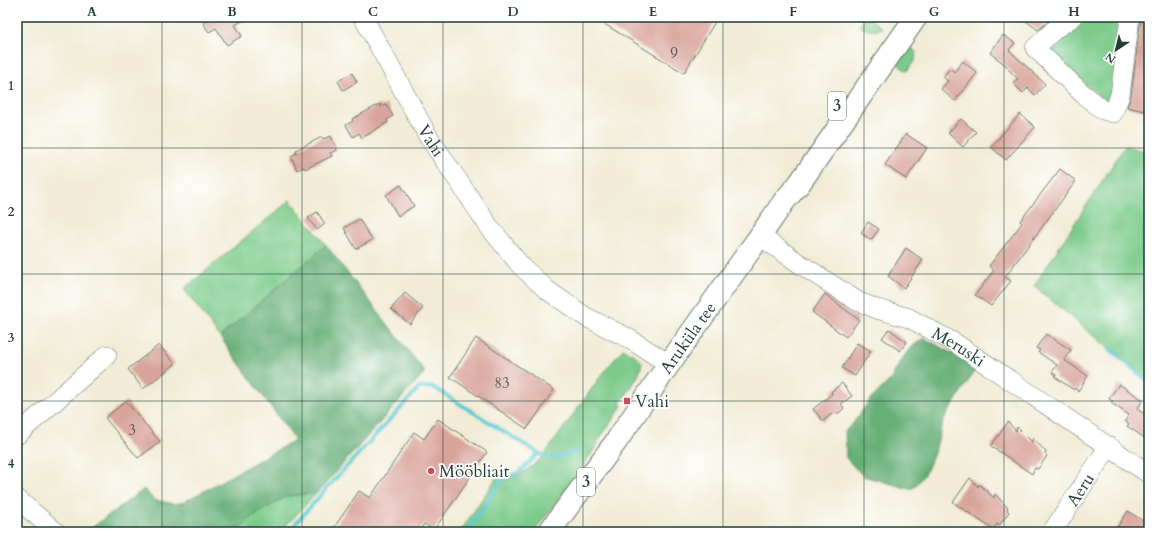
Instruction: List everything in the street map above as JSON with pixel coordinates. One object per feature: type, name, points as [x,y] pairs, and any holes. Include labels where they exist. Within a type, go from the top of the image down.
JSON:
[{"type":"highway","name":"Aruküla tee","points":[[549,532],[615,442],[760,236],[784,200],[828,120],[898,17]]},
{"type":"highway","name":"Aruküla tee","points":[[784,200],[799,184],[916,17]]},
{"type":"street","name":"Vahi","points":[[363,17],[428,136],[490,228],[521,266],[547,290],[586,317],[628,338],[669,364]]},
{"type":"street","points":[[1073,17],[1054,30],[1035,48],[1083,94],[1103,110],[1113,113],[1120,95],[1130,17]]},
{"type":"street","name":"Meruski","points":[[760,236],[857,301],[877,309],[909,318],[955,343],[1149,474]]},
{"type":"street","points":[[17,435],[108,356]]},
{"type":"street","name":"Aeru","points":[[1052,532],[1109,446]]},
{"type":"street","points":[[17,499],[56,532]]},
{"type":"green space","points":[[866,17],[882,28],[870,30],[859,26]]},
{"type":"green space","points":[[1080,17],[1126,17],[1110,105],[1044,49]]},
{"type":"green space","points":[[904,43],[916,53],[915,60],[907,71],[897,62]]},
{"type":"green space","points":[[1125,146],[1149,152],[1149,382],[1034,286]]},
{"type":"green space","points":[[290,200],[326,245],[220,337],[184,289]]},
{"type":"green space","points":[[326,245],[425,372],[317,493],[287,496],[258,513],[235,532],[86,532],[144,489],[154,500],[174,504],[184,502],[295,440],[220,337]]},
{"type":"green space","points":[[924,338],[975,367],[974,372],[944,419],[936,448],[927,470],[915,487],[909,489],[863,476],[846,458],[845,431],[854,422],[869,401],[891,379],[900,361],[914,345]]},
{"type":"green space","points":[[623,349],[636,356],[642,362],[637,378],[620,403],[622,406],[598,441],[598,444],[534,532],[460,532],[497,477],[504,481],[521,475],[542,458],[601,376]]},
{"type":"green space","points":[[317,493],[280,532],[235,532],[258,513],[287,496]]},
{"type":"building","points":[[209,17],[249,17],[235,25],[242,36],[227,45],[216,28],[209,32],[203,23],[210,19]]},
{"type":"building","points":[[593,17],[718,17],[684,73]]},
{"type":"building","points":[[1021,17],[1054,17],[1038,30]]},
{"type":"building","points":[[1141,17],[1149,17],[1149,84],[1144,111],[1127,107],[1131,96]]},
{"type":"building","points":[[1003,35],[1015,43],[1009,50],[1045,84],[1035,95],[1028,88],[1023,93],[1013,83],[1018,79],[1006,67],[1007,66],[990,53]]},
{"type":"building","points":[[963,61],[977,73],[955,101],[941,89],[948,81],[943,77],[950,68],[954,72]]},
{"type":"building","points":[[352,73],[357,82],[343,90],[338,81]]},
{"type":"building","points":[[380,104],[381,107],[386,104],[393,116],[387,120],[388,122],[362,138],[359,133],[353,137],[346,125],[353,121],[352,119]]},
{"type":"building","points":[[1020,114],[1035,127],[1006,160],[991,147]]},
{"type":"building","points":[[961,119],[976,132],[963,147],[948,133]]},
{"type":"building","points":[[906,134],[927,148],[906,179],[885,165]]},
{"type":"building","points":[[331,136],[337,150],[330,153],[332,156],[305,169],[304,167],[297,170],[291,156],[297,153],[296,150],[322,137],[323,139]]},
{"type":"building","points":[[1060,169],[1076,181],[1005,277],[1011,281],[991,306],[975,295],[994,270],[989,266],[1022,223],[1020,221]]},
{"type":"building","points":[[401,185],[414,206],[398,216],[386,195]]},
{"type":"building","points":[[317,212],[325,224],[317,230],[308,218]]},
{"type":"building","points":[[359,219],[372,240],[356,249],[344,228]]},
{"type":"building","points":[[868,222],[879,229],[871,240],[861,233]]},
{"type":"building","points":[[906,248],[923,260],[904,288],[888,276]]},
{"type":"building","points":[[405,293],[423,308],[410,324],[391,309]]},
{"type":"building","points":[[825,294],[859,320],[846,337],[812,312]]},
{"type":"building","points":[[889,329],[907,342],[900,351],[882,338]]},
{"type":"building","points":[[1046,334],[1071,350],[1064,360],[1088,376],[1078,391],[1075,388],[1074,390],[1055,377],[1056,375],[1052,372],[1057,365],[1038,352],[1040,350],[1036,348]]},
{"type":"building","points":[[476,338],[554,390],[527,429],[450,377]]},
{"type":"building","points":[[857,343],[871,351],[855,376],[842,368]]},
{"type":"building","points":[[159,345],[175,364],[143,389],[128,369]]},
{"type":"building","points":[[842,383],[852,396],[841,404],[844,408],[839,413],[832,414],[823,421],[813,409],[832,394],[831,392]]},
{"type":"building","points":[[1119,384],[1143,400],[1137,409],[1149,417],[1149,441],[1127,426],[1129,424],[1125,421],[1129,415],[1111,403],[1113,401],[1109,399]]},
{"type":"building","points":[[126,401],[160,442],[138,458],[105,418]]},
{"type":"building","name":"Mööbliait","points":[[438,419],[487,452],[434,530],[424,524],[419,532],[331,532],[359,491],[370,498],[414,432],[424,439]]},
{"type":"building","points":[[1008,422],[1016,431],[1017,427],[1032,442],[1033,438],[1046,452],[1045,454],[1047,456],[1038,469],[1035,468],[1032,474],[991,446]]},
{"type":"building","points":[[970,478],[978,487],[979,484],[994,498],[995,494],[1008,508],[1007,510],[1009,512],[999,526],[997,524],[994,530],[953,502]]},
{"type":"building","points":[[1128,511],[1149,525],[1149,532],[1114,532]]},
{"type":"waterway","points":[[1110,349],[1149,382]]},
{"type":"waterway","points":[[288,532],[419,388],[433,387],[543,456],[553,458],[578,450]]},
{"type":"waterway","points":[[467,532],[503,478],[519,473],[538,453]]},
{"type":"place","name":"Vahi","points":[[627,401]]},
{"type":"place","name":"Mööbliait","points":[[431,471]]}]
